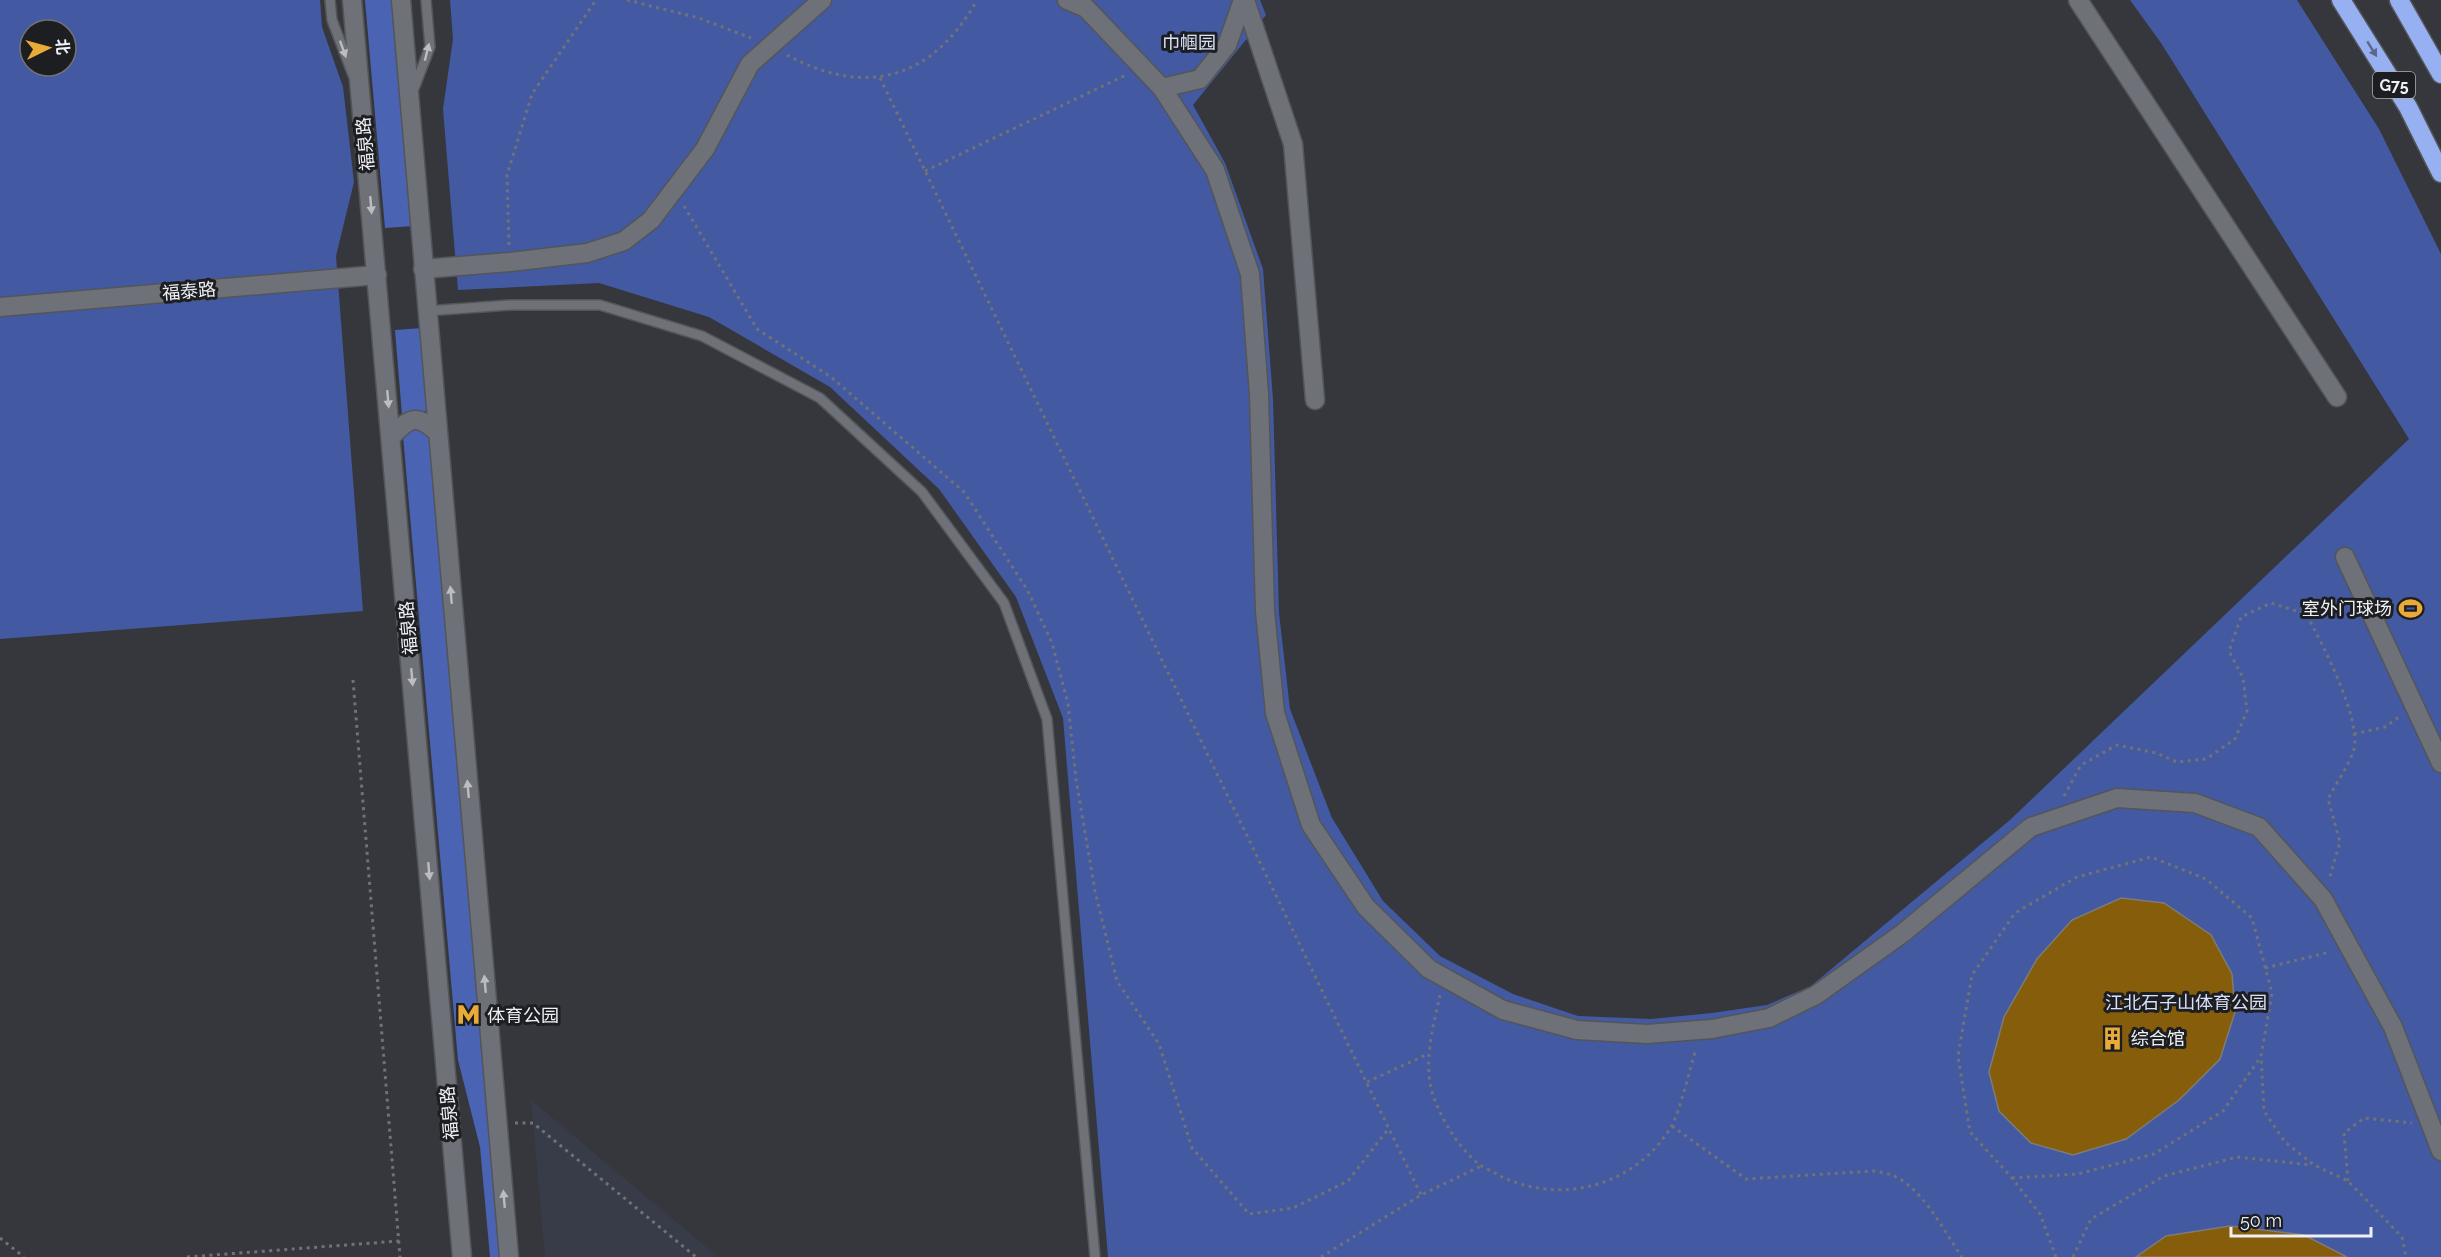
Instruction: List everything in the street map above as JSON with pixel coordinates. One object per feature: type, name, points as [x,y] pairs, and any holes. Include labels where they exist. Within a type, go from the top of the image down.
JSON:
[{"type":"highway","name":"G75","points":[[2341,0],[2408,107],[2441,173]]},
{"type":"highway","name":"G75","points":[[2399,0],[2441,74]]},
{"type":"street","name":"福泉路","points":[[352,0],[462,1257]]},
{"type":"street","points":[[401,0],[509,1257]]},
{"type":"street","points":[[423,269],[587,253],[624,241],[651,219],[705,149],[750,64],[822,0]]},
{"type":"street","points":[[1067,0],[1086,8],[1162,88],[1215,170],[1250,274],[1259,394],[1265,611],[1275,713],[1311,825],[1366,907],[1429,969],[1503,1010],[1577,1030],[1647,1034],[1701,1030],[1769,1018],[1816,995],[1904,933],[2031,828],[2117,798],[2195,802],[2259,827],[2323,899],[2393,1028],[2441,1151]]},
{"type":"street","points":[[1162,88],[1200,79],[1227,45],[1244,0]]},
{"type":"street","points":[[1244,0],[1293,144],[1315,400]]},
{"type":"street","points":[[2078,0],[2337,397]]},
{"type":"street","name":"福泰路","points":[[0,307],[377,274]]},
{"type":"street","points":[[391,437],[405,423],[416,419],[426,422],[437,432]]},
{"type":"street","points":[[2345,557],[2441,763]]},
{"type":"lane","points":[[330,0],[332,20],[361,97]]},
{"type":"lane","points":[[409,101],[430,47],[426,0]]},
{"type":"lane","points":[[426,310],[510,305],[600,305],[702,336],[820,398],[922,492],[1004,603],[1047,719],[1095,1257]]},
{"type":"path","points":[[510,262],[507,175],[532,94],[596,0]]},
{"type":"path","points":[[627,0],[699,18],[771,46],[797,60],[838,74],[880,78],[911,69],[943,46],[969,15],[977,0]]},
{"type":"path","points":[[925,171],[1142,67]]},
{"type":"path","points":[[880,78],[1421,1195]]},
{"type":"path","points":[[2049,821],[2081,765],[2117,745],[2156,753],[2177,762],[2206,759],[2235,739],[2247,711],[2243,678],[2229,651],[2241,617],[2271,603],[2306,614],[2328,657],[2354,723],[2354,749],[2328,799],[2340,842],[2323,899]]},
{"type":"path","points":[[353,680],[400,1257]]},
{"type":"path","points":[[2354,734],[2385,727],[2415,706]]},
{"type":"path","points":[[2056,1257],[2040,1214],[2012,1178],[1970,1132],[1958,1056],[1972,975],[2015,913],[2077,878],[2151,857],[2206,879],[2252,918],[2272,993],[2260,1056],[2264,1112],[2284,1142],[2314,1165],[2348,1181],[2402,1238],[2406,1257]]},
{"type":"path","points":[[2265,968],[2349,947]]},
{"type":"path","points":[[1443,977],[1428,1053],[1433,1096],[1452,1135],[1481,1166],[1520,1185],[1564,1191],[1607,1183],[1644,1160],[1672,1126],[1701,1030]]},
{"type":"path","points":[[1367,1082],[1428,1053]]},
{"type":"path","points":[[2012,1178],[2079,1174],[2154,1154],[2223,1112],[2260,1056]]},
{"type":"path","points":[[2348,1181],[2344,1133],[2364,1118],[2431,1125]]},
{"type":"path","points":[[497,1124],[533,1123],[696,1257]]},
{"type":"path","points":[[1672,1126],[1746,1179],[1873,1171],[1892,1175],[1924,1199],[1962,1257]]},
{"type":"path","points":[[2073,1257],[2091,1219],[2164,1176],[2237,1157],[2314,1165]]},
{"type":"path","points":[[1321,1257],[1421,1195],[1481,1166]]},
{"type":"path","points":[[0,1238],[24,1257]]},
{"type":"path","points":[[187,1257],[399,1241]]},
{"type":"shaded area","points":[[365,0],[393,0],[414,226],[385,228]]},
{"type":"shaded area","points":[[422,328],[429,412],[415,410],[402,415],[395,330]]},
{"type":"shaded area","points":[[417,428],[431,435],[503,1257],[490,1257],[480,1147],[458,1060],[403,436]]},
{"type":"shaded area","points":[[531,1100],[718,1257],[545,1257]]},
{"type":"green space","points":[[0,0],[320,0],[322,27],[343,87],[354,182],[336,256],[363,611],[0,639]]},
{"type":"green space","name":"江北石子山体育公园","points":[[450,0],[1260,0],[1266,15],[1193,105],[1225,163],[1263,269],[1273,399],[1279,613],[1290,709],[1332,818],[1383,901],[1440,956],[1513,994],[1578,1016],[1651,1019],[1767,1005],[1811,986],[2010,820],[2409,439],[2161,43],[2130,0],[2297,0],[2379,129],[2441,254],[2441,1257],[1108,1257],[1063,718],[1016,597],[939,489],[830,387],[709,317],[599,283],[458,290],[443,109],[453,39]]},
{"type":"building","name":"综合馆","points":[[2121,898],[2164,903],[2211,935],[2232,974],[2235,1012],[2220,1059],[2179,1100],[2126,1139],[2073,1155],[2031,1143],[1999,1111],[1989,1072],[2004,1017],[2037,959],[2072,920]]},
{"type":"building","points":[[2230,1226],[2304,1235],[2347,1257],[2136,1257],[2166,1236]]},
{"type":"place","name":"室外门球场","points":[[2410,608]]},
{"type":"place","name":"体育公园","points":[[469,1015]]},
{"type":"place","name":"综合馆","points":[[2113,1038]]},
{"type":"park label","name":"巾帼园","points":[[1189,42]]}]
